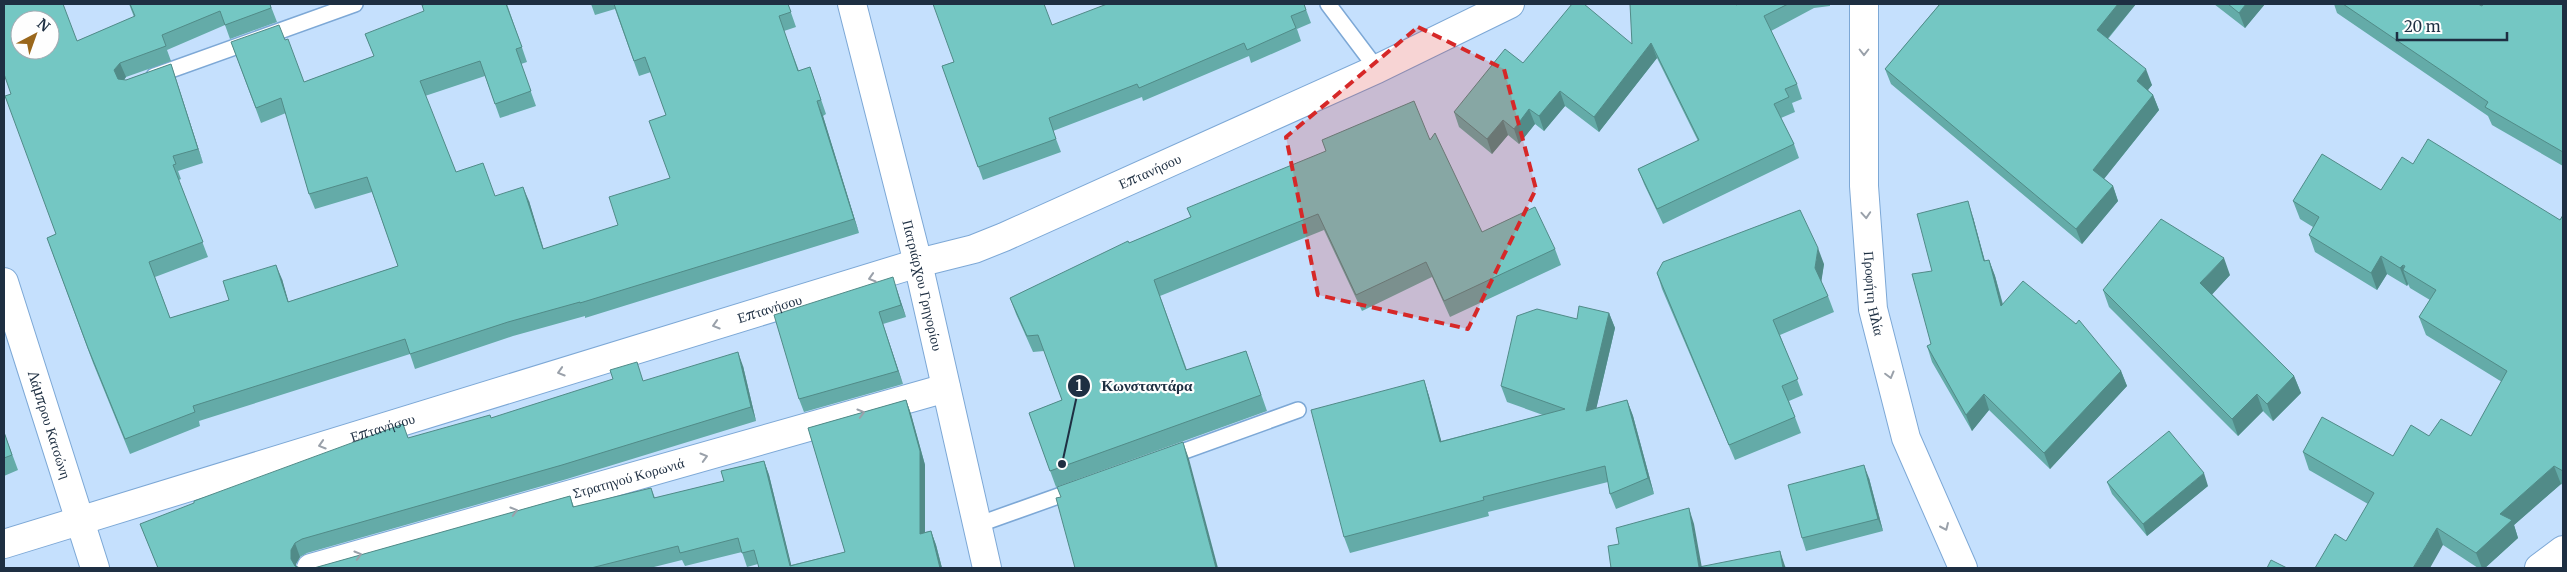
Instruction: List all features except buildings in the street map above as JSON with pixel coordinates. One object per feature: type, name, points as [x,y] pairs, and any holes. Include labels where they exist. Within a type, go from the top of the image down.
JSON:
[{"type":"street","name":"Πατριάρχου Γρηγορίου","points":[[852,4],[918,263],[987,568]]},
{"type":"street","name":"Επτανήσου","points":[[4,544],[79,519],[918,263],[974,249],[1377,69],[1510,4]]},
{"type":"street","name":"Προφήτη Ηλία","points":[[1864,4],[1864,186],[1873,309],[1906,438],[1963,568]]},
{"type":"street","name":"Λάμπρου Κατσώνη","points":[[4,282],[95,568]]},
{"type":"street","name":"Στρατηγού Κορωνιά","points":[[311,568],[946,388]]},
{"type":"street","points":[[2539,568],[2563,550]]},
{"type":"lane","points":[[138,82],[355,4]]},
{"type":"lane","points":[[1328,4],[1377,69]]},
{"type":"lane","points":[[1151,463],[1298,410]]},
{"type":"lane","points":[[977,525],[1096,482]]},
{"type":"highlighted area","points":[[1418,27],[1504,69],[1536,189],[1468,329],[1318,295],[1286,137]]},
{"type":"place","name":"Κωνσταντάρα","points":[[1062,464]]}]
